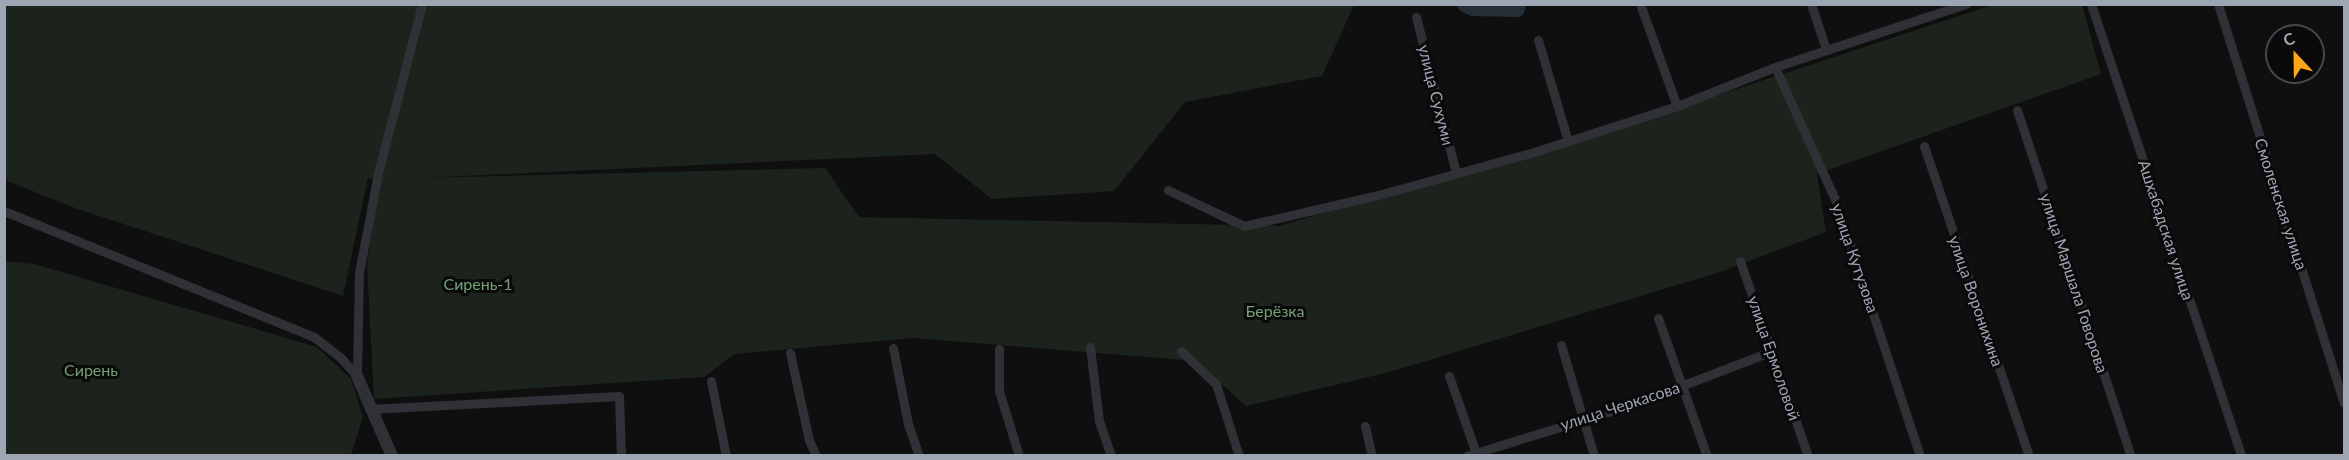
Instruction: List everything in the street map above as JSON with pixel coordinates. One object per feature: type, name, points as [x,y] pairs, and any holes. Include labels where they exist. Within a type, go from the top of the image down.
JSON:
[{"type":"street","points":[[392,456],[369,409],[357,376],[359,273],[378,172],[422,4]]},
{"type":"street","points":[[1640,4],[1677,106]]},
{"type":"street","points":[[1811,4],[1827,49]]},
{"type":"street","points":[[1168,190],[1244,226],[1378,195],[1568,141],[1677,106],[1775,67],[1966,4]]},
{"type":"street","name":"Ашхабадская улица","points":[[2091,4],[2241,456]]},
{"type":"street","name":"Смоленская улица","points":[[2218,4],[2344,403]]},
{"type":"street","name":"улица Сухуми","points":[[1416,17],[1456,173]]},
{"type":"street","points":[[1538,40],[1568,141]]},
{"type":"street","name":"улица Кутузова","points":[[1775,67],[1835,199],[1920,456]]},
{"type":"street","name":"улица Маршала Говорова","points":[[2017,110],[2131,456]]},
{"type":"street","name":"улица Воронихина","points":[[1924,146],[2029,456]]},
{"type":"street","points":[[4,211],[314,337],[342,359],[357,376]]},
{"type":"street","name":"улица Ермоловой","points":[[1740,261],[1808,456]]},
{"type":"street","points":[[1658,318],[1707,456]]},
{"type":"street","points":[[1561,345],[1581,419],[1594,456]]},
{"type":"street","points":[[1090,347],[1099,422],[1111,456]]},
{"type":"street","points":[[893,348],[908,424],[919,456]]},
{"type":"street","points":[[999,349],[999,391],[1019,456]]},
{"type":"street","points":[[1181,351],[1216,384],[1239,456]]},
{"type":"street","name":"улица Черкасова","points":[[1473,455],[1683,385],[1772,351]]},
{"type":"street","points":[[790,353],[809,440],[816,456]]},
{"type":"street","points":[[1449,376],[1473,455]]},
{"type":"street","points":[[711,381],[726,456]]},
{"type":"street","points":[[369,409],[619,396],[621,456]]},
{"type":"street","points":[[1365,426],[1372,456]]},
{"type":"green space","points":[[4,5],[1354,5],[1322,76],[1185,102],[1114,191],[992,199],[935,154],[421,178],[825,168],[859,217],[1279,226],[1643,120],[1992,5],[2082,5],[2101,74],[1817,174],[1826,232],[1720,272],[1386,373],[1246,406],[1196,361],[913,338],[734,354],[704,377],[374,399],[367,265],[379,180],[368,178],[343,296],[75,208],[5,180]]},
{"type":"green space","name":"Сирень","points":[[5,261],[34,264],[317,347],[351,379],[363,417],[351,455],[5,455]]},
{"type":"waterway","points":[[1465,4],[1473,8],[1517,9],[1518,4]]},
{"type":"park label","name":"Сирень-1","points":[[478,284]]},
{"type":"park label","name":"Берёзка","points":[[1275,311]]}]
